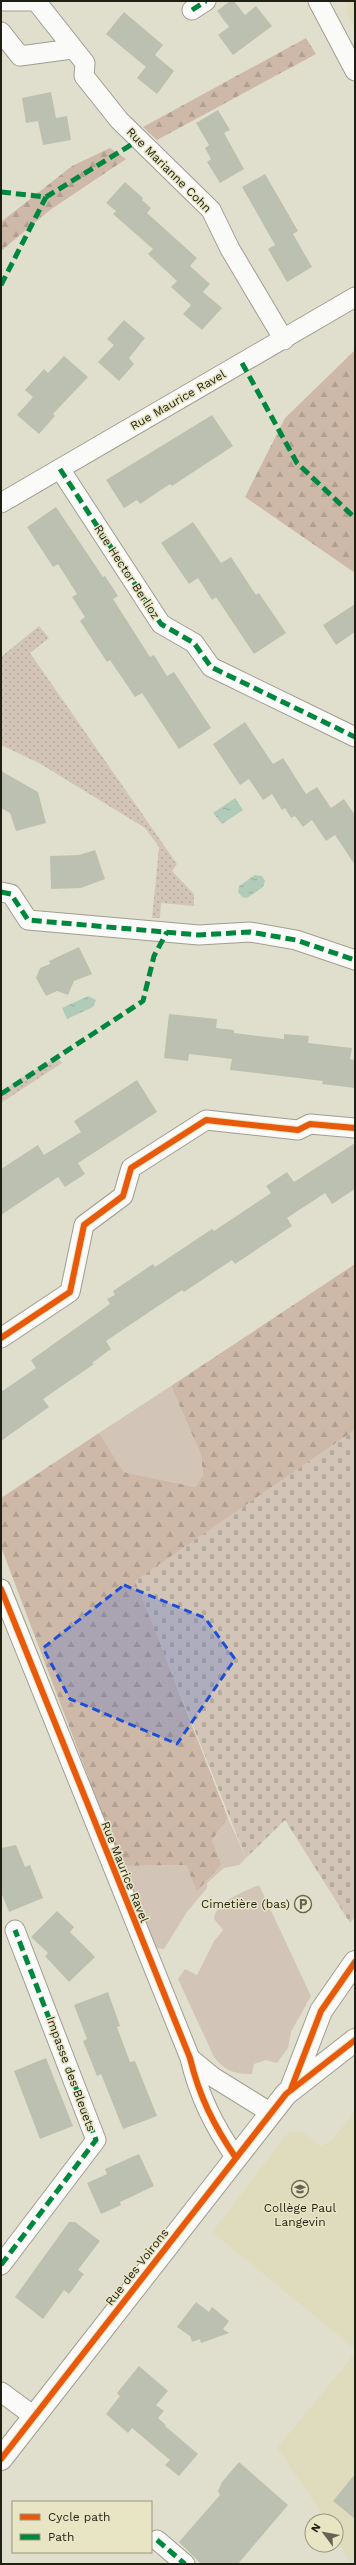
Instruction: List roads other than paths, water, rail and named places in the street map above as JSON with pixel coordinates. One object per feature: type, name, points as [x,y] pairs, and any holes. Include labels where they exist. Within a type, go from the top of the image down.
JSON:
[{"type":"street","name":"Rue Marianne Cohn","points":[[1,1],[36,1],[85,64],[84,76],[119,120],[211,210],[230,249],[284,340]]},
{"type":"street","points":[[318,1],[355,71]]},
{"type":"street","points":[[1,32],[20,56],[72,49]]},
{"type":"street","name":"Rue Maurice Ravel","points":[[1,503],[284,340],[355,297]]},
{"type":"street","name":"Rue Hector Berlioz","points":[[60,469],[161,624],[194,643],[211,667],[355,737]]},
{"type":"street","points":[[1,892],[11,894],[28,920],[200,935],[250,932],[296,940],[355,960]]},
{"type":"street","points":[[1,1338],[70,1292],[84,1224],[124,1196],[131,1168],[206,1120],[298,1130],[310,1124],[355,1128]]},
{"type":"street","name":"Rue Maurice Ravel","points":[[1,1589],[190,2058],[196,2084],[210,2118],[236,2158]]},
{"type":"street","name":"Impasse des Bleuets","points":[[1,2265],[96,2140],[15,1930]]},
{"type":"street","name":"Rue des Voirons","points":[[291,2089],[321,2011],[355,1962]]},
{"type":"street","name":"Rue des Voirons","points":[[4,2449],[35,2416],[291,2089],[355,2040]]},
{"type":"street","name":"Rue Maurice Ravel","points":[[190,2058],[213,2077],[271,2113]]},
{"type":"street","points":[[1,2392],[35,2416]]},
{"type":"street","points":[[157,2540],[185,2564]]},
{"type":"water","points":[[235,798],[243,810],[222,824],[213,813]]},
{"type":"water","points":[[255,875],[262,876],[265,881],[263,887],[247,898],[242,897],[238,892],[239,886]]},
{"type":"water","points":[[88,996],[96,1000],[93,1007],[67,1019],[62,1008]]},
{"type":"place","name":"Cimetière (bas)","points":[[303,1904]]},
{"type":"place","name":"Collège Paul Langevin","points":[[300,2189]]}]
